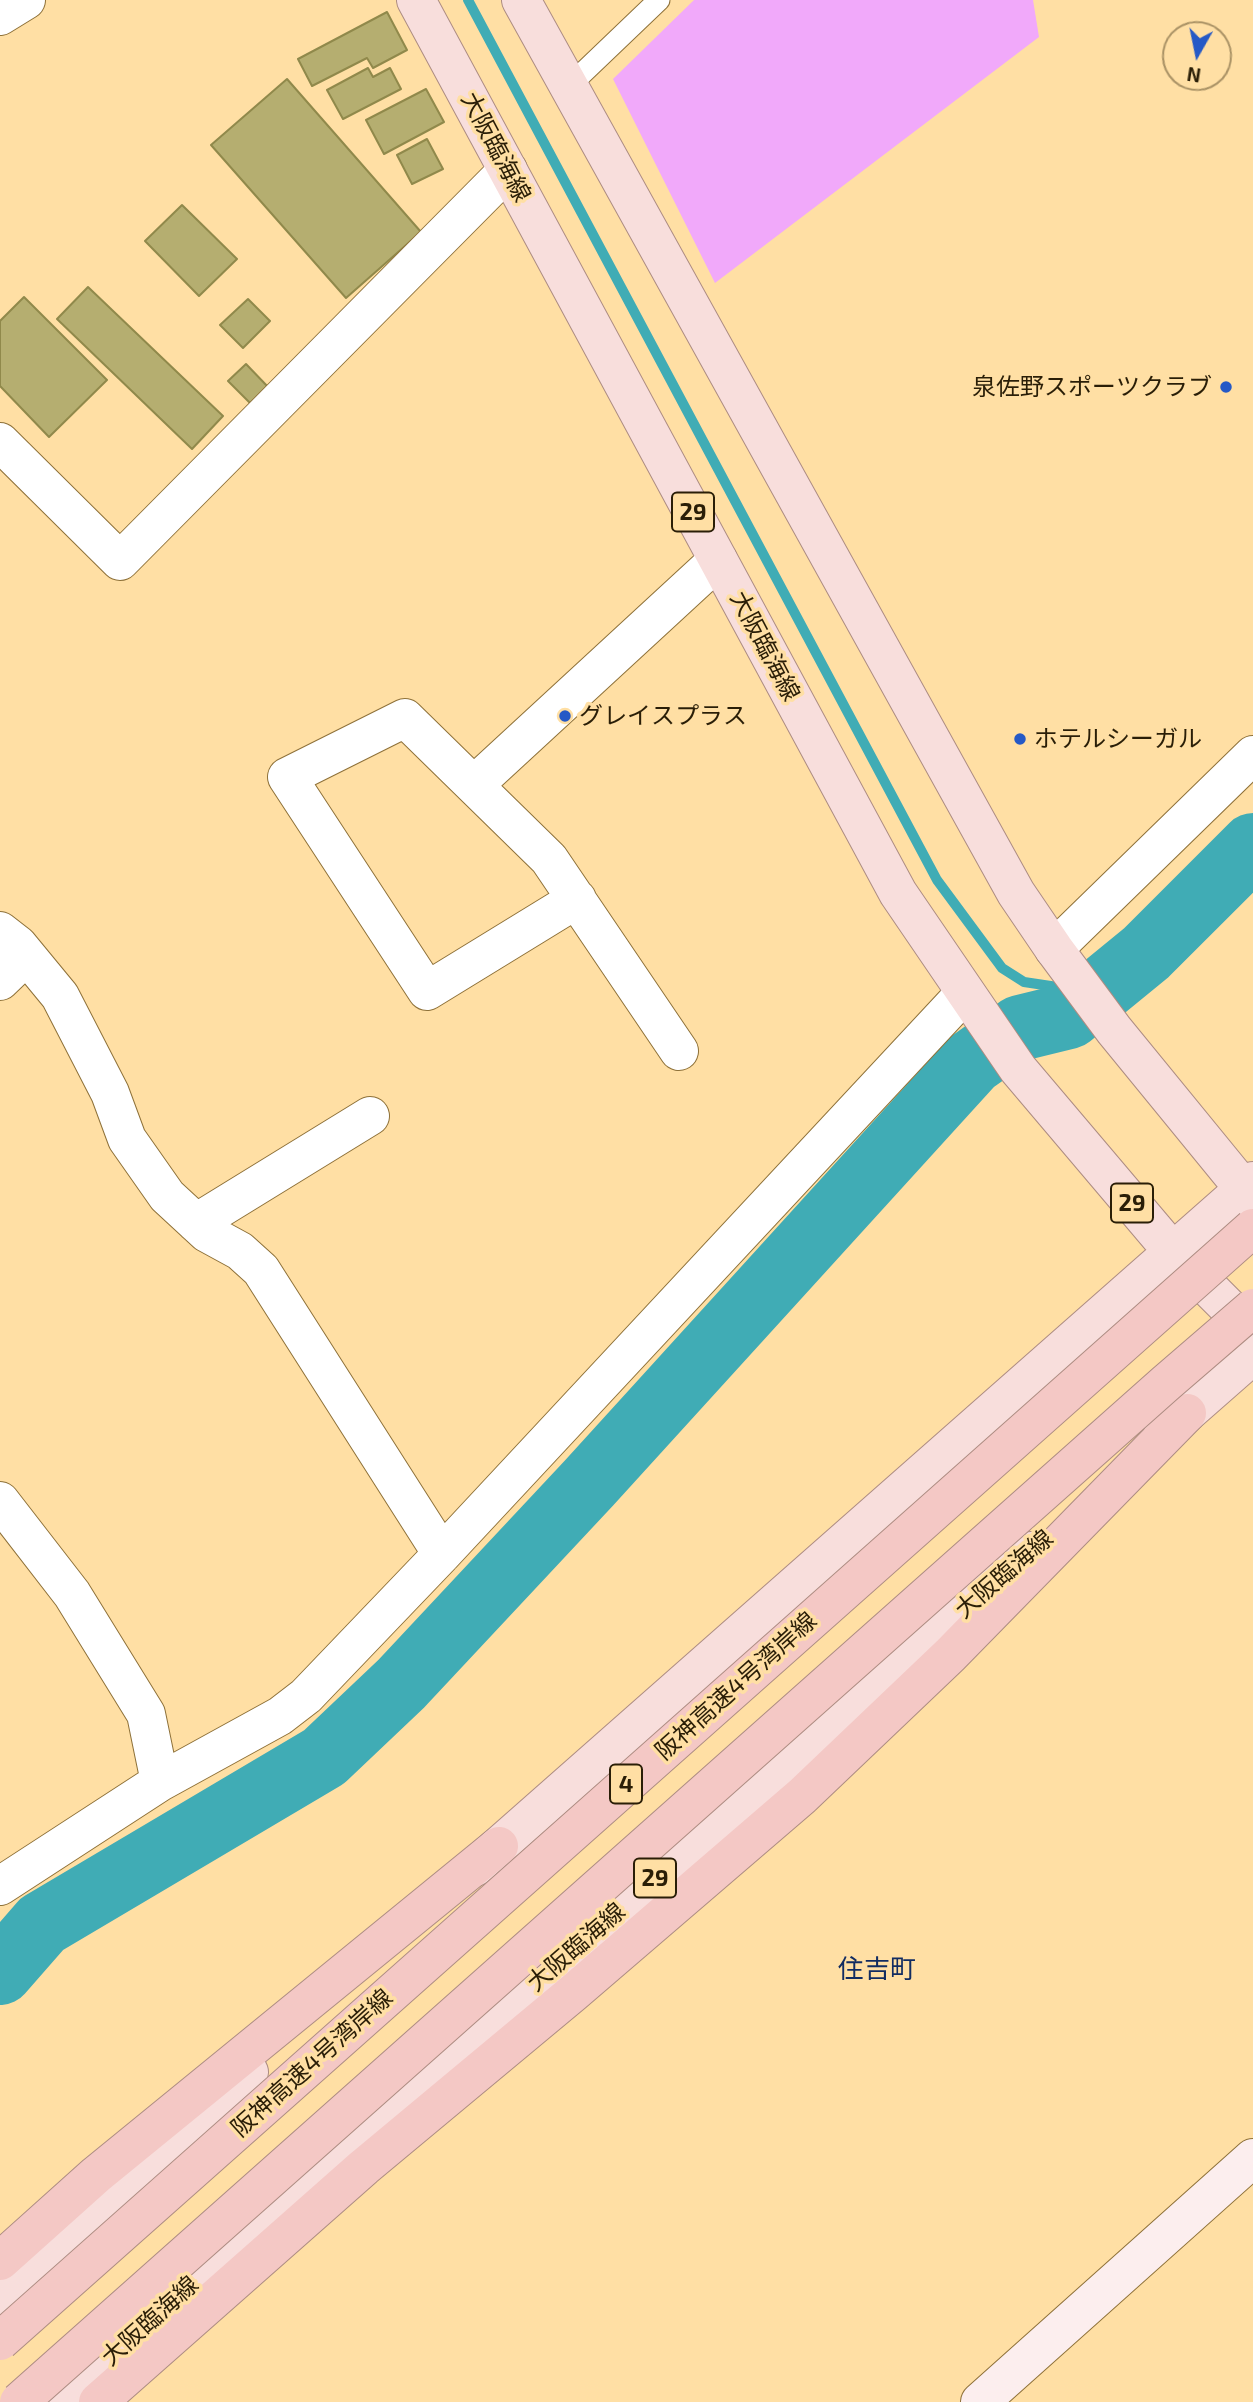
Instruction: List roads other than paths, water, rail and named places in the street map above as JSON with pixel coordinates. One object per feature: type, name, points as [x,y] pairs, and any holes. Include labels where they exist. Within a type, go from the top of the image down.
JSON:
[{"type":"highway","name":"阪神高速4号湾岸線","points":[[0,2341],[1253,1228]]},
{"type":"highway","name":"4","points":[[19,2402],[1155,1392],[1253,1308]]},
{"type":"highway","points":[[98,2402],[364,2167],[802,1796],[950,1655],[1188,1413]]},
{"type":"highway","points":[[0,2262],[96,2175],[499,1846]]},
{"type":"main road","name":"大阪臨海線","points":[[416,0],[898,893],[1018,1069],[1173,1252],[1253,1332]]},
{"type":"main road","name":"29","points":[[0,2296],[499,1846],[1173,1252],[1250,1190],[1114,1030],[1016,893],[522,0]]},
{"type":"main road","name":"大阪臨海線","points":[[59,2402],[358,2136],[1253,1355]]},
{"type":"street","points":[[0,16],[26,0]]},
{"type":"street","points":[[0,442],[120,561],[508,170]]},
{"type":"street","points":[[474,785],[718,560]]},
{"type":"street","points":[[578,899],[427,991],[287,777],[405,718],[549,859],[578,899],[679,1051]]},
{"type":"street","points":[[1060,957],[1253,755]]},
{"type":"street","points":[[9,956],[60,996],[110,1093],[127,1139],[167,1196],[207,1233],[240,1251],[261,1270],[442,1554]]},
{"type":"street","points":[[0,1886],[160,1782],[280,1716],[306,1696],[974,1005]]},
{"type":"street","points":[[196,1223],[370,1116]]},
{"type":"street","points":[[0,1501],[72,1594],[146,1714],[160,1782]]},
{"type":"street","points":[[981,2402],[1253,2158]]},
{"type":"lane","points":[[568,87],[659,0]]},
{"type":"waterway","points":[[468,0],[937,880],[1002,968],[1024,982],[1064,988],[1070,985]]},
{"type":"waterway","points":[[0,1972],[42,1924],[324,1757],[401,1684],[589,1483],[972,1062],[1020,1028],[1069,1016],[1146,953],[1253,846]]},
{"type":"waterway","points":[[1085,979],[1146,953]]},
{"type":"place","name":"泉佐野スポーツクラブ","points":[[1226,387]]},
{"type":"place","name":"グレイスプラス","points":[[565,716]]},
{"type":"place","name":"ホテルシーガル","points":[[1020,739]]},
{"type":"district","name":"住吉町","points":[[877,1969]]}]
